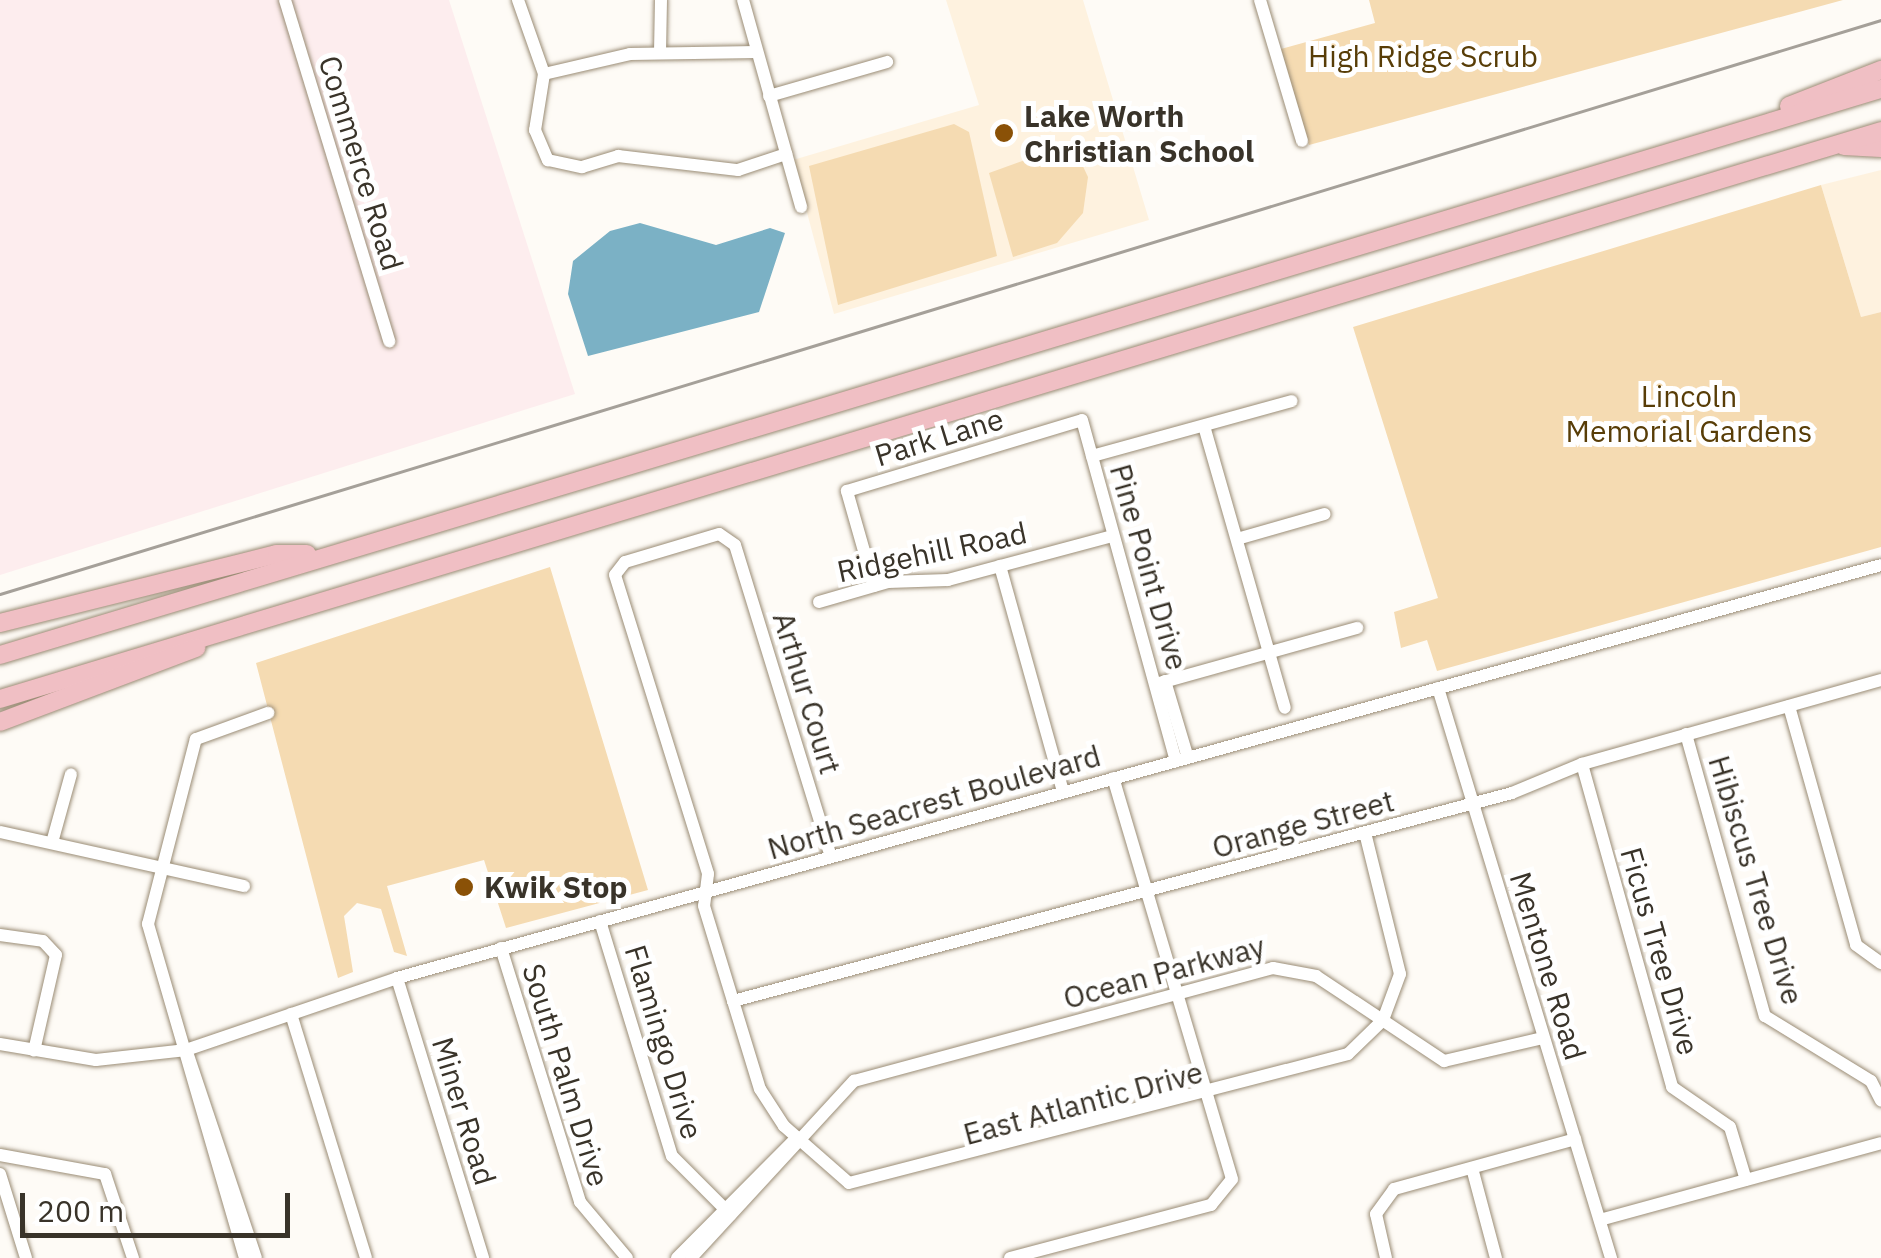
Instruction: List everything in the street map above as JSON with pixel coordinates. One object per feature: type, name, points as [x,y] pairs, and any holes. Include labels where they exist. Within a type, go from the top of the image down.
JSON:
[{"type":"highway","points":[[1770,118],[1881,70]]},
{"type":"highway","points":[[0,655],[1770,118],[1881,89]]},
{"type":"highway","points":[[0,698],[1881,132]]},
{"type":"highway","points":[[1833,144],[1881,148]]},
{"type":"highway","points":[[0,624],[278,554],[323,555]]},
{"type":"highway","points":[[0,722],[164,664],[246,624]]},
{"type":"street","name":"Commerce Road","points":[[284,0],[390,341]]},
{"type":"street","points":[[518,0],[544,74],[538,146],[564,167],[618,156],[738,170],[786,154]]},
{"type":"street","points":[[660,52],[661,0]]},
{"type":"street","points":[[743,0],[802,206]]},
{"type":"street","points":[[1260,0],[1302,141]]},
{"type":"street","points":[[544,74],[660,52],[757,52]]},
{"type":"street","points":[[769,96],[888,62]]},
{"type":"street","points":[[1092,456],[1292,401]]},
{"type":"street","name":"Pine Point Drive","points":[[1082,420],[1112,536],[1161,682],[1182,759]]},
{"type":"street","name":"Park Lane","points":[[874,586],[846,491],[1082,420]]},
{"type":"street","points":[[1204,426],[1285,708]]},
{"type":"street","points":[[1238,539],[1326,514]]},
{"type":"street","name":"Arthur Court","points":[[706,892],[615,575],[625,562],[719,534],[736,545],[831,857]]},
{"type":"street","name":"Ridgehill Road","points":[[820,602],[874,586],[1000,566],[1112,536]]},
{"type":"street","name":"North Seacrest Boulevard","points":[[0,1044],[121,1060],[186,1050],[397,978],[501,948],[1881,565]]},
{"type":"street","points":[[1000,566],[1063,792]]},
{"type":"street","points":[[1161,682],[1357,628]]},
{"type":"street","name":"Orange Street","points":[[733,1001],[1474,804],[1582,764],[1881,680]]},
{"type":"street","name":"Mentone Road","points":[[1438,688],[1611,1258]]},
{"type":"street","points":[[1789,706],[1856,945],[1881,964]]},
{"type":"street","points":[[256,1258],[236,1210],[149,930],[162,866],[201,735],[268,713]]},
{"type":"street","name":"Hibiscus Tree Drive","points":[[1686,734],[1765,1016],[1871,1081],[1881,1101]]},
{"type":"street","name":"Ficus Tree Drive","points":[[1582,764],[1672,1087],[1730,1128],[1746,1180]]},
{"type":"street","points":[[52,839],[71,774]]},
{"type":"street","points":[[1018,1257],[1211,1204],[1231,1186],[1210,1095],[1113,778]]},
{"type":"street","points":[[0,832],[52,839],[244,886]]},
{"type":"street","points":[[1365,833],[1400,951],[1383,1020]]},
{"type":"street","points":[[706,892],[733,1001],[763,1098],[796,1137]]},
{"type":"street","name":"Flamingo Drive","points":[[600,921],[672,1156],[727,1211]]},
{"type":"street","points":[[0,935],[53,949],[34,1050]]},
{"type":"street","name":"South Palm Drive","points":[[501,948],[580,1202],[627,1258]]},
{"type":"street","name":"Ocean Parkway","points":[[677,1258],[854,1081],[1178,993],[1293,966],[1444,1060],[1544,1038]]},
{"type":"street","name":"Miner Road","points":[[397,978],[483,1258]]},
{"type":"street","points":[[290,1014],[366,1258]]},
{"type":"street","name":"East Atlantic Drive","points":[[796,1137],[863,1186],[1335,1060],[1383,1020]]},
{"type":"street","points":[[1386,1258],[1378,1208],[1394,1190],[1575,1139]]},
{"type":"street","points":[[1600,1220],[1881,1143]]},
{"type":"street","points":[[0,1155],[104,1174],[133,1258]]},
{"type":"street","points":[[1472,1168],[1496,1258]]},
{"type":"street","points":[[0,1174],[26,1258]]},
{"type":"street","points":[[236,1210],[245,1258]]},
{"type":"street","name":"Ocean Parkway","points":[[691,1258],[727,1211]]},
{"type":"shaded area","points":[[0,0],[449,0],[575,394],[0,575]]},
{"type":"shaded area","name":"Lake Worth Christian School","points":[[946,0],[1083,0],[1149,220],[834,314],[793,160],[979,105]]},
{"type":"shaded area","points":[[1881,170],[1881,312],[1861,317],[1821,185]]},
{"type":"green space","name":"High Ridge Scrub","points":[[1369,0],[1843,0],[1309,145],[1281,49],[1375,23]]},
{"type":"green space","points":[[954,124],[969,132],[997,256],[838,305],[809,166]]},
{"type":"green space","points":[[1072,143],[1088,177],[1083,213],[1057,243],[1013,257],[989,173]]},
{"type":"green space","name":"Lincoln Memorial Gardens","points":[[1821,185],[1861,317],[1881,312],[1881,547],[1437,671],[1427,640],[1401,648],[1394,612],[1438,598],[1353,327]]},
{"type":"green space","points":[[550,567],[648,890],[506,928],[484,860],[387,886],[407,956],[394,952],[381,909],[357,903],[344,916],[353,972],[338,978],[256,663]]},
{"type":"water","points":[[640,223],[716,245],[770,228],[785,233],[759,312],[588,356],[568,294],[573,261],[610,231]]},
{"type":"railway","points":[[0,594],[1881,20]]},
{"type":"place","name":"Lake Worth Christian School","points":[[1004,133]]},
{"type":"place","name":"Kwik Stop","points":[[464,887]]}]
